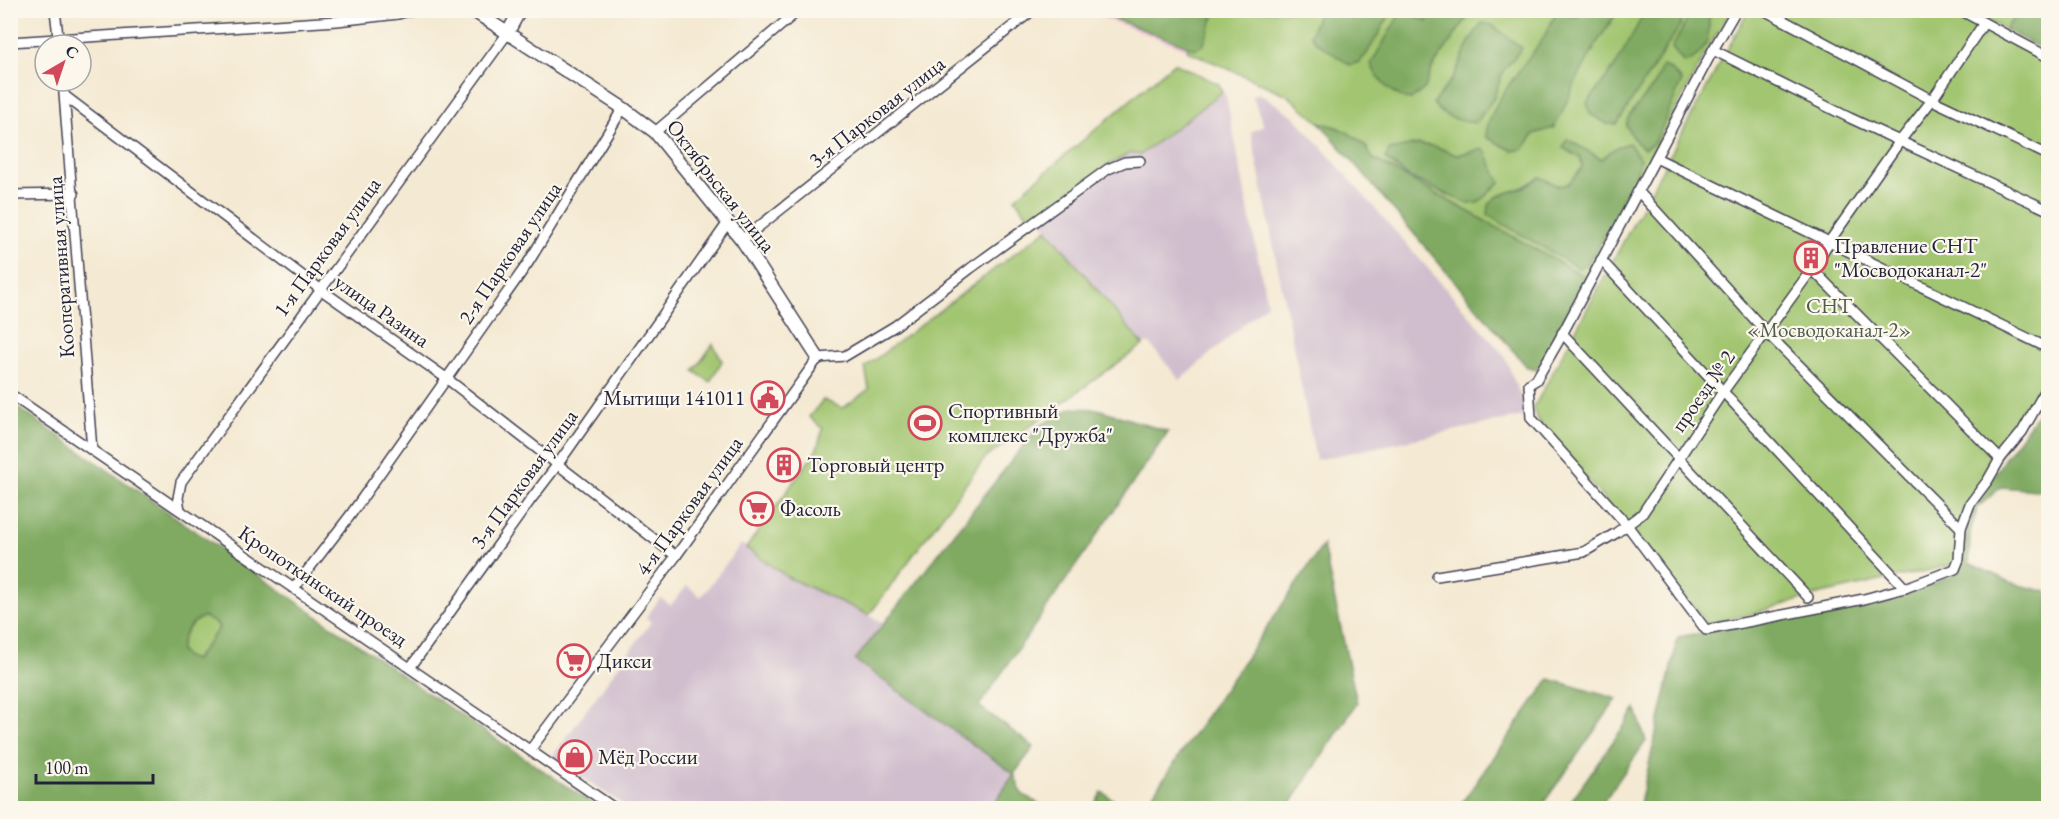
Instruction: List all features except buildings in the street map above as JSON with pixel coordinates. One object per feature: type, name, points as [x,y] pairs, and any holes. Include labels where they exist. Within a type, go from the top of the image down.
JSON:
[{"type":"street","points":[[55,10],[58,33]]},
{"type":"street","points":[[93,39],[337,21],[398,14],[412,10]]},
{"type":"street","name":"Октябрьская улица","points":[[472,10],[623,108],[655,132],[729,221],[818,358]]},
{"type":"street","name":"1-я Парковая улица","points":[[180,510],[178,498],[181,482],[507,34],[520,10]]},
{"type":"street","points":[[655,132],[800,10]]},
{"type":"street","name":"3-я Парковая улица","points":[[742,240],[1033,10]]},
{"type":"street","points":[[1736,10],[1536,380],[1529,384],[1531,418],[1627,525],[1706,630],[1864,599],[1905,588],[1955,569],[1959,560],[1961,528],[1970,504],[2000,459],[2022,432],[2049,386]]},
{"type":"street","points":[[1764,10],[1932,100],[2049,155]]},
{"type":"street","points":[[1960,10],[2049,57]]},
{"type":"street","name":"проезд № 2","points":[[1437,576],[1584,552],[1642,514],[1722,393],[1767,333],[1900,141],[1932,100],[1983,23]]},
{"type":"street","points":[[10,42],[33,42]]},
{"type":"street","points":[[1713,50],[2049,210]]},
{"type":"street","name":"Кооперативная улица","points":[[65,93],[92,450]]},
{"type":"street","name":"улица Разина","points":[[65,96],[320,289],[446,378],[676,556]]},
{"type":"street","name":"2-я Парковая улица","points":[[294,588],[349,517],[528,263],[623,108]]},
{"type":"street","points":[[1656,158],[2049,348]]},
{"type":"street","points":[[818,358],[845,356],[895,326],[1108,169],[1125,162],[1140,161]]},
{"type":"street","points":[[1638,191],[1767,333],[1961,528]]},
{"type":"street","points":[[10,195],[74,194]]},
{"type":"street","name":"3-я Парковая улица","points":[[410,668],[558,464],[729,221]]},
{"type":"street","points":[[1600,260],[1905,588]]},
{"type":"street","points":[[1812,269],[2000,459]]},
{"type":"street","points":[[1562,333],[1809,597]]},
{"type":"street","name":"4-я Парковая улица","points":[[530,750],[676,556],[818,358]]},
{"type":"street","name":"Кропоткинский проезд","points":[[10,394],[614,808]]},
{"type":"shaded area","points":[[1084,11],[1181,11],[1188,51]]},
{"type":"shaded area","points":[[1222,92],[1226,96],[1267,304],[1180,380],[1149,343],[1143,345],[1037,216],[1107,166],[1130,153],[1140,155]]},
{"type":"shaded area","points":[[1259,93],[1294,116],[1504,355],[1528,415],[1316,460],[1251,132],[1264,126],[1252,96]]},
{"type":"shaded area","points":[[741,544],[789,578],[884,623],[856,660],[1014,774],[991,808],[628,808],[552,757],[651,622],[646,618],[660,598],[671,605],[687,586],[701,597]]},
{"type":"green space","points":[[1319,10],[1392,11],[1366,55],[1359,62],[1350,65],[1316,42],[1310,35]]},
{"type":"green space","points":[[1646,10],[1686,11],[1680,26],[1617,124],[1607,124],[1590,114],[1587,103],[1617,63]]},
{"type":"green space","points":[[1092,11],[1216,11],[1203,45],[1195,49]]},
{"type":"green space","points":[[1181,11],[1731,11],[1710,45],[1587,278],[1372,158],[1366,146],[1339,128],[1319,122],[1287,95],[1188,51]],"holes":[[[1437,147],[1456,155],[1484,149],[1409,177],[1385,159],[1390,150]],[[1617,147],[1638,169],[1622,205],[1587,264],[1496,197],[1524,187],[1540,177],[1559,186],[1568,184],[1582,168],[1581,158],[1601,159]]]},
{"type":"green space","points":[[1427,11],[1463,11],[1467,18],[1432,68],[1425,88],[1411,100],[1397,95],[1386,87],[1371,64],[1401,12],[1411,13],[1427,22]]},
{"type":"green space","points":[[1584,11],[1618,11],[1598,41],[1553,128],[1534,134],[1523,149],[1513,151],[1486,137],[1492,113],[1540,43],[1556,13],[1567,13],[1576,18]]},
{"type":"green space","points":[[1692,11],[1703,11],[1709,14],[1708,37],[1703,50],[1684,63],[1672,48]]},
{"type":"green space","name":"СНТ «Мосводоканал-2»","points":[[1748,11],[1949,11],[2048,62],[2048,380],[1995,461],[1993,468],[1967,503],[1956,559],[1952,565],[1817,595],[1708,624],[1536,418],[1534,407]]},
{"type":"green space","points":[[1991,11],[2019,11],[2005,29],[1987,21]]},
{"type":"green space","points":[[2019,11],[2048,11],[2048,52],[2005,30]]},
{"type":"green space","points":[[1482,23],[1492,25],[1522,48],[1503,71],[1494,98],[1476,123],[1457,120],[1446,115],[1433,103],[1453,78],[1470,40]]},
{"type":"green space","points":[[1174,63],[1219,84],[1222,92],[1140,155],[1130,153],[1107,166],[1031,220],[1015,198]]},
{"type":"green space","points":[[1662,66],[1670,69],[1682,81],[1658,136],[1653,144],[1644,149],[1636,142],[1626,126],[1629,116],[1655,84]]},
{"type":"green space","points":[[1319,122],[1350,134],[1363,144],[1372,158],[1587,278],[1537,370],[1528,368]]},
{"type":"green space","points":[[1567,139],[1601,159],[1617,147],[1629,143],[1640,159],[1631,187],[1618,213],[1587,264],[1578,268],[1488,215],[1489,205],[1496,197],[1524,187],[1540,177],[1558,186],[1568,184],[1582,168],[1581,158],[1563,148]]},
{"type":"green space","points":[[1419,144],[1437,147],[1456,155],[1484,149],[1500,182],[1478,203],[1468,204],[1409,177],[1385,158],[1390,150]]},
{"type":"green space","name":"Спортивный комплекс \"Дружба\"","points":[[1047,229],[1143,345],[985,458],[869,615],[789,578],[746,548],[816,451],[823,429],[809,417],[823,400],[843,408],[869,389],[865,367]]},
{"type":"green space","points":[[713,344],[722,361],[710,382],[694,371]]},
{"type":"green space","points":[[2048,395],[2048,491],[2001,487],[1978,507],[1970,532],[1969,563],[2015,584],[2048,592],[2048,808],[1639,808],[1678,637],[1865,604],[1908,593],[1955,575],[1964,563],[1966,530],[1972,505],[2040,411]]},
{"type":"green space","points":[[10,402],[429,694],[599,808],[11,808]],"holes":[[[204,617],[217,624],[219,628],[195,660],[186,657],[180,651],[184,635],[194,622]]]},
{"type":"green space","points":[[1071,408],[1098,409],[1168,432],[979,706],[1034,747],[1014,774],[855,660],[1038,427]]},
{"type":"green space","points":[[1323,545],[1357,703],[1288,808],[1155,808],[1147,803]]},
{"type":"green space","points":[[204,616],[217,624],[219,628],[195,660],[186,657],[180,651],[181,645],[184,635],[191,626]]},
{"type":"green space","points":[[1549,679],[1617,699],[1540,808],[1458,808]]},
{"type":"green space","points":[[1636,709],[1646,741],[1599,808],[1566,808]]},
{"type":"green space","points":[[1014,774],[1022,794],[1046,808],[991,808]]},
{"type":"green space","points":[[1102,792],[1126,808],[1092,808]]},
{"type":"place","name":"Правление СНТ \"Мосводоканал-2\"","points":[[1811,258]]},
{"type":"place","name":"Мытищи 141011","points":[[768,398]]},
{"type":"place","name":"Спортивный комплекс \"Дружба\"","points":[[925,423]]},
{"type":"place","name":"Торговый центр","points":[[784,465]]},
{"type":"place","name":"Фасоль","points":[[757,509]]},
{"type":"place","name":"Дикси","points":[[574,661]]},
{"type":"place","name":"Мёд России","points":[[575,757]]}]
